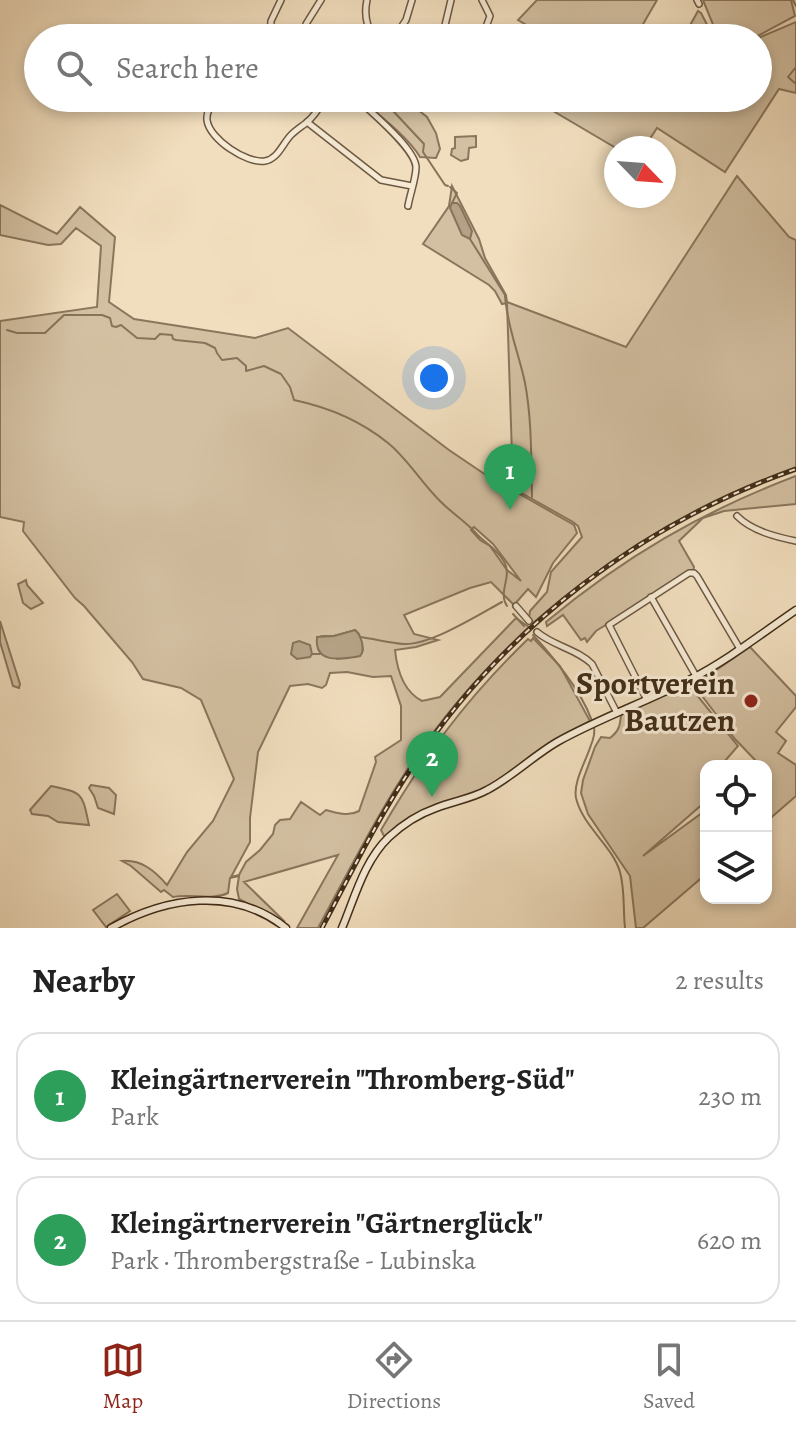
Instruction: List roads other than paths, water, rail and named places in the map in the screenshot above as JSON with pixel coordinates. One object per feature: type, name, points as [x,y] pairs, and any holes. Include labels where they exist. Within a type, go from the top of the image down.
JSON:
[{"type":"street","points":[[272,24],[273,14],[281,0]]},
{"type":"street","points":[[306,24],[319,3],[309,0]]},
{"type":"street","points":[[367,0],[368,24]]},
{"type":"street","points":[[403,24],[412,0]]},
{"type":"street","points":[[445,24],[451,0]]},
{"type":"street","points":[[482,0],[490,16],[487,24]]},
{"type":"street","points":[[209,112],[207,122],[217,139],[256,161],[270,160],[297,128],[316,112]]},
{"type":"street","points":[[371,112],[405,145],[415,162],[408,206]]},
{"type":"street","points":[[307,122],[381,180],[412,186]]},
{"type":"street","points":[[737,516],[768,533],[796,541]]},
{"type":"street","points":[[647,700],[609,624],[689,573],[694,573],[703,586],[741,650]]},
{"type":"street","points":[[651,597],[696,676]]},
{"type":"street","points":[[516,606],[529,621]]},
{"type":"street","points":[[342,928],[375,854],[393,834],[417,817],[490,789],[556,743],[696,676],[795,614]]},
{"type":"street","points":[[537,632],[592,664],[617,713]]},
{"type":"street","points":[[111,928],[172,903],[204,899],[230,902],[265,915],[286,928]]},
{"type":"waterway","points":[[793,0],[796,6]]},
{"type":"waterway","points":[[796,67],[788,77],[796,84]]},
{"type":"waterway","points":[[394,112],[424,144],[423,152],[448,186]]},
{"type":"waterway","points":[[450,187],[457,193],[452,203]]},
{"type":"waterway","points":[[470,239],[505,295]]},
{"type":"waterway","points":[[505,296],[527,397],[532,497]]},
{"type":"waterway","points":[[7,330],[45,333],[64,315],[102,315],[110,318],[112,326],[121,325],[137,338],[155,339],[160,334],[172,335],[176,340],[205,343],[215,348],[222,360],[237,358],[246,366],[246,371],[264,366],[281,374],[294,400],[343,416],[388,443],[441,502],[496,551],[506,566],[504,600],[507,606]]},
{"type":"waterway","points":[[360,637],[415,643],[454,628],[502,602]]},
{"type":"waterway","points":[[513,614],[524,626]]},
{"type":"waterway","points":[[533,635],[577,691],[594,728],[578,778],[576,798],[585,818],[611,853],[620,872],[625,928]]},
{"type":"waterway","points":[[312,654],[320,654]]},
{"type":"railway","points":[[322,928],[377,824],[414,764],[450,714],[490,668],[534,625],[631,550],[684,519],[796,469]]},
{"type":"place","name":"Kleingärtnerverein \"Thromberg-Süd\"","points":[[510,510]]},
{"type":"place","name":"Sportverein Bautzen","points":[[751,701]]},
{"type":"place","name":"Kleingärtnerverein \"Gärtnerglück\"","points":[[432,797]]}]
